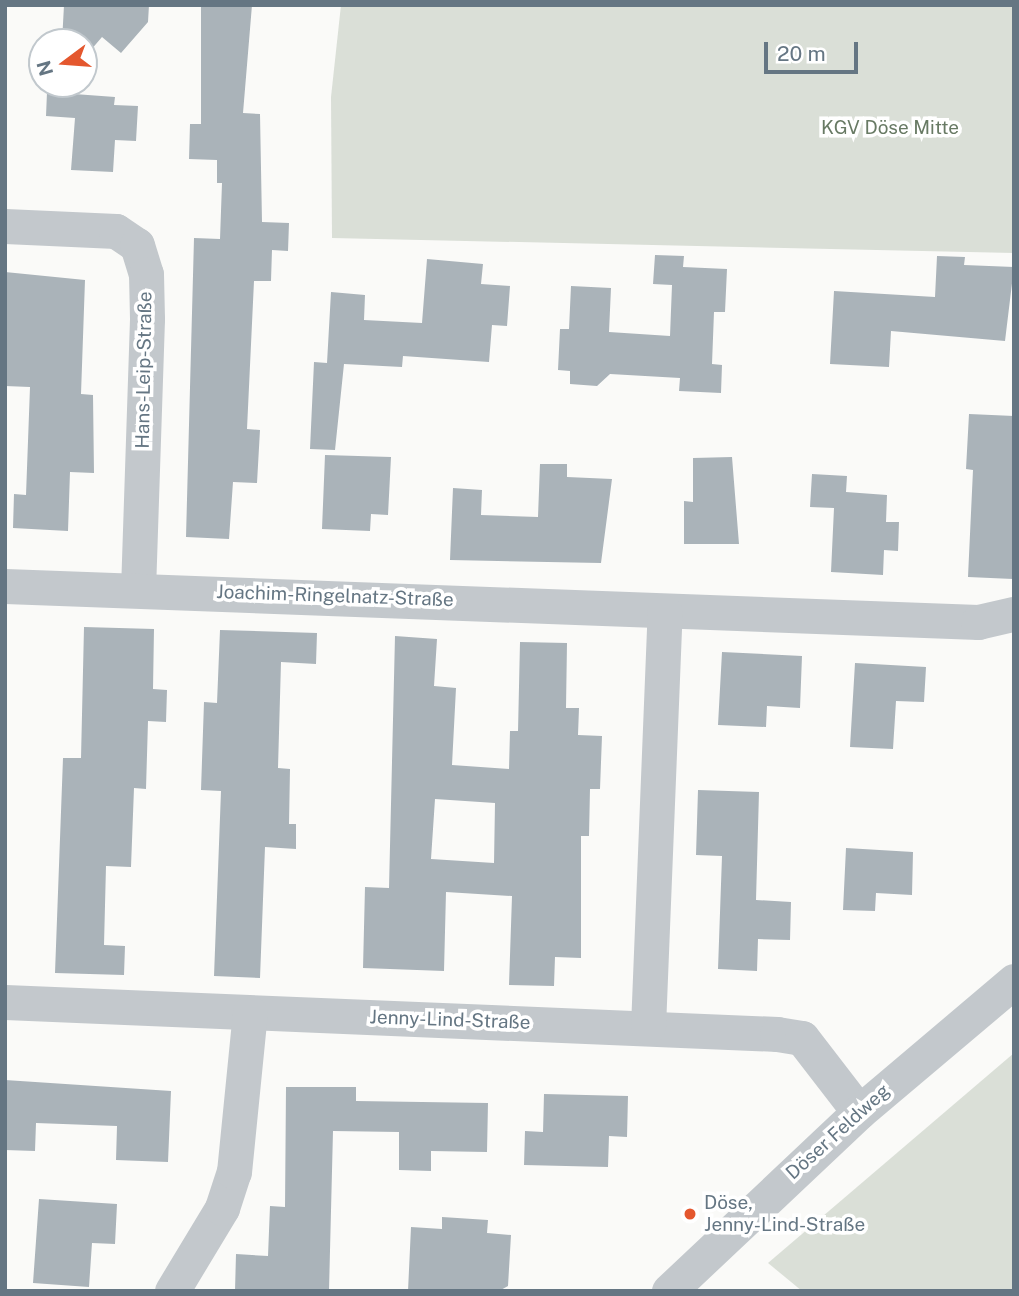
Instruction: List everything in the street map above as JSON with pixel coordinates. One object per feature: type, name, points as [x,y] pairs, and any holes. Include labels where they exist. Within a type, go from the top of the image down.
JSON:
[{"type":"street","name":"Hans-Leip-Straße","points":[[5,226],[116,231],[137,245],[146,274],[147,319],[138,590]]},
{"type":"street","name":"Joachim-Ringelnatz-Straße","points":[[5,586],[978,622],[1014,614]]},
{"type":"street","points":[[648,1027],[665,612]]},
{"type":"street","name":"Döser Feldweg","points":[[669,1291],[859,1112],[1014,981]]},
{"type":"street","name":"Jenny-Lind-Straße","points":[[5,1002],[648,1027],[802,1038],[859,1112]]},
{"type":"street","points":[[172,1291],[222,1208],[234,1172],[250,1013]]},
{"type":"green space","name":"KGV Döse Mitte","points":[[341,5],[1014,5],[1014,253],[332,238],[331,97]]},
{"type":"green space","points":[[1014,1053],[1014,1291],[802,1291],[768,1263]]},
{"type":"building","points":[[64,5],[149,5],[148,22],[121,53],[102,37],[98,42],[98,28],[63,28]]},
{"type":"building","points":[[201,5],[252,5],[243,113],[260,114],[262,222],[289,223],[288,251],[272,250],[271,281],[254,281],[247,429],[260,430],[257,483],[233,482],[229,539],[186,537],[194,238],[220,239],[222,183],[217,183],[217,160],[189,159],[190,124],[201,124]]},
{"type":"building","points":[[115,97],[114,105],[138,106],[136,141],[115,140],[113,172],[71,170],[75,118],[46,116],[47,98]]},
{"type":"building","points":[[655,255],[684,256],[683,267],[727,269],[725,312],[714,312],[712,364],[722,365],[721,393],[679,391],[680,378],[610,374],[597,386],[570,384],[570,371],[558,370],[560,329],[569,329],[571,286],[611,288],[609,332],[670,336],[672,285],[653,284]]},
{"type":"building","points":[[937,256],[965,257],[964,265],[1014,267],[1005,341],[891,331],[889,367],[830,364],[834,291],[935,297]]},
{"type":"building","points":[[427,259],[483,264],[481,284],[510,286],[507,326],[492,325],[489,362],[403,356],[402,367],[344,364],[335,450],[310,449],[314,362],[327,363],[331,292],[365,295],[364,320],[422,323]]},
{"type":"building","points":[[5,272],[85,280],[81,394],[93,395],[94,473],[70,472],[68,531],[13,528],[14,494],[26,495],[30,387],[5,386]]},
{"type":"building","points":[[969,414],[1014,416],[1013,579],[968,577],[973,470],[966,469]]},
{"type":"building","points":[[325,455],[391,457],[388,515],[371,514],[370,531],[322,529]]},
{"type":"building","points":[[732,457],[739,544],[684,544],[684,501],[693,502],[693,458]]},
{"type":"building","points":[[540,464],[567,464],[567,477],[612,479],[601,563],[450,560],[453,488],[482,490],[481,515],[538,517]]},
{"type":"building","points":[[812,474],[847,476],[846,492],[887,495],[886,522],[899,522],[898,551],[884,550],[883,575],[831,572],[834,508],[810,507]]},
{"type":"building","points":[[84,627],[154,629],[153,689],[167,690],[166,722],[148,721],[146,789],[134,788],[131,867],[106,866],[104,945],[125,946],[124,975],[55,973],[63,758],[81,758]]},
{"type":"building","points":[[220,630],[317,633],[316,664],[281,662],[278,768],[290,769],[289,824],[296,824],[296,849],[265,847],[260,978],[214,976],[221,791],[201,790],[204,702],[217,703]]},
{"type":"building","points":[[395,636],[437,639],[434,686],[456,688],[452,765],[509,769],[510,731],[518,731],[520,642],[567,643],[566,708],[579,708],[578,735],[602,736],[600,789],[590,789],[589,836],[581,836],[581,958],[555,957],[554,986],[509,985],[512,896],[446,892],[444,971],[363,968],[365,887],[389,888]],"holes":[[[435,799],[495,803],[494,863],[431,859]]]},
{"type":"building","points":[[722,652],[802,656],[800,708],[767,706],[766,727],[718,725]]},
{"type":"building","points":[[855,663],[926,667],[924,702],[896,701],[893,749],[850,747]]},
{"type":"building","points":[[698,790],[759,792],[756,900],[791,902],[790,940],[758,939],[757,971],[718,969],[722,856],[696,855]]},
{"type":"building","points":[[846,848],[913,852],[912,895],[876,893],[875,911],[843,910]]},
{"type":"building","points":[[5,1080],[171,1091],[168,1162],[116,1160],[117,1126],[36,1123],[35,1151],[5,1150]]},
{"type":"building","points":[[286,1087],[356,1087],[356,1101],[488,1103],[487,1152],[431,1151],[431,1171],[399,1170],[399,1132],[333,1131],[329,1291],[235,1291],[236,1254],[268,1256],[270,1206],[285,1207]]},
{"type":"building","points":[[544,1094],[628,1096],[627,1137],[609,1136],[608,1167],[524,1165],[525,1131],[543,1132]]},
{"type":"building","points":[[39,1199],[117,1204],[115,1244],[92,1243],[89,1287],[33,1283]]},
{"type":"building","points":[[442,1217],[488,1220],[487,1233],[511,1235],[508,1286],[499,1291],[408,1291],[411,1227],[442,1229]]},
{"type":"place","name":"Döse, Jenny-Lind-Straße","points":[[690,1214]]}]
